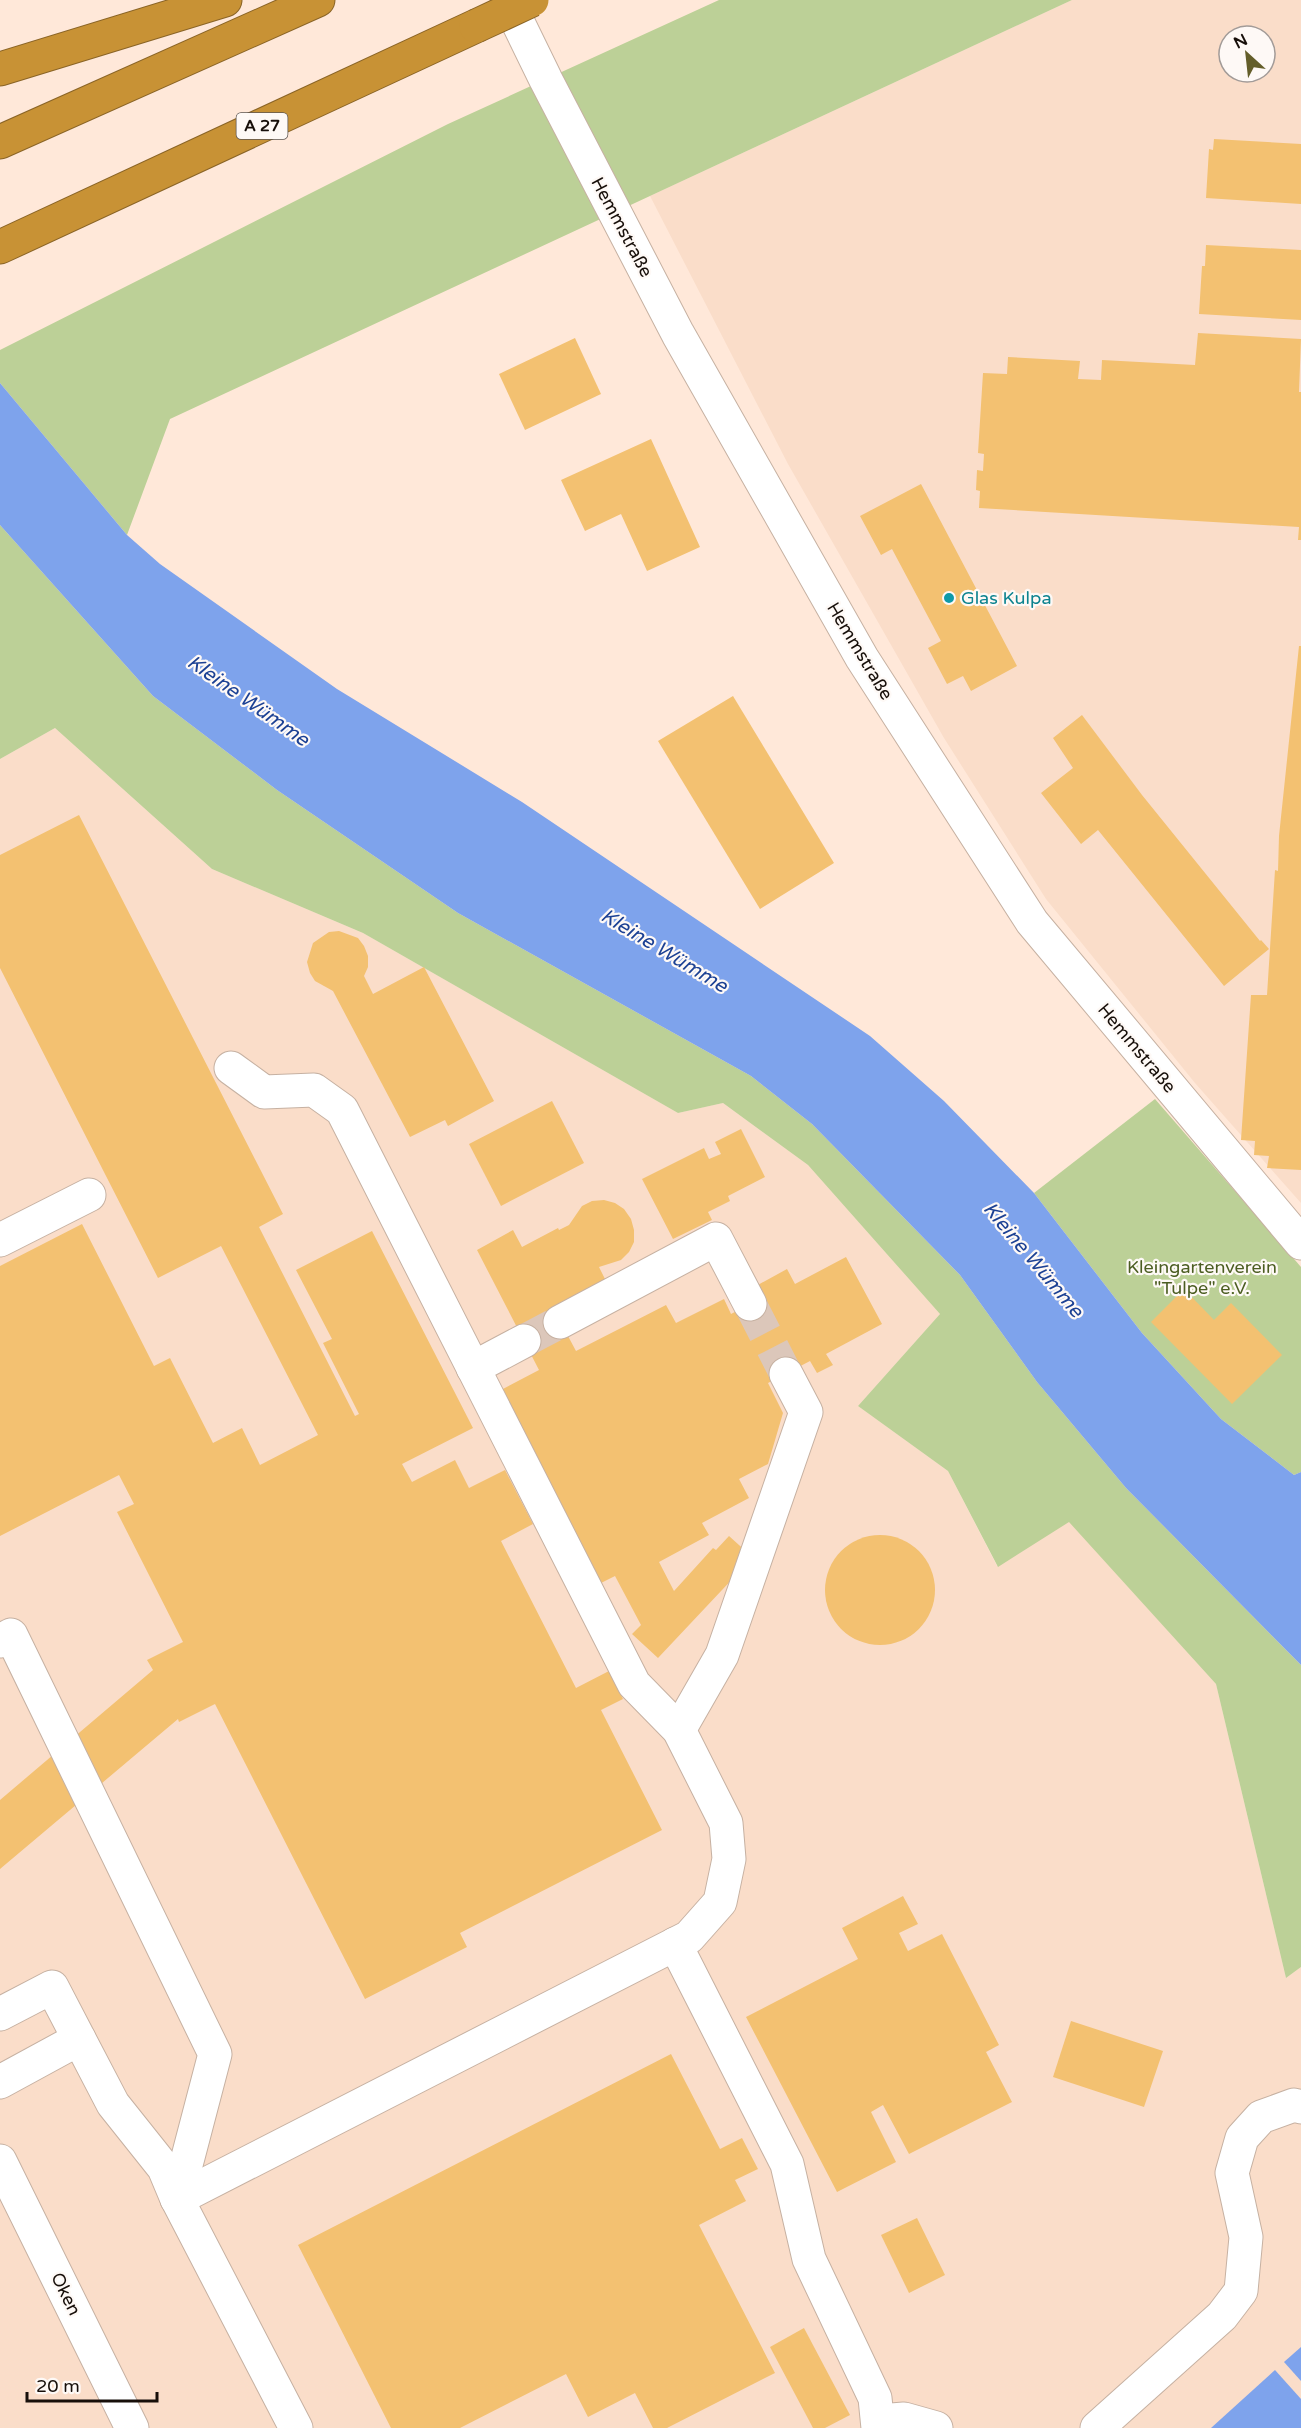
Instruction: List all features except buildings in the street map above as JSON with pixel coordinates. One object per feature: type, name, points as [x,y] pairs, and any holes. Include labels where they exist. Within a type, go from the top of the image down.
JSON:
[{"type":"highway","points":[[0,69],[225,0]]},
{"type":"highway","points":[[0,142],[318,0]]},
{"type":"highway","name":"A 27","points":[[0,247],[532,0]]},
{"type":"highway","points":[[0,258],[48,226]]},
{"type":"street","name":"Hemmstraße","points":[[507,0],[678,334],[862,658],[1032,922],[1301,1243]]},
{"type":"street","points":[[177,2199],[688,1937],[720,1902],[729,1859],[726,1823],[679,1730],[634,1684],[342,1110],[314,1090],[264,1092],[231,1068]]},
{"type":"street","points":[[0,1240],[89,1194]]},
{"type":"street","points":[[560,1322],[716,1239],[750,1304]]},
{"type":"street","points":[[473,1368],[524,1341]]},
{"type":"street","points":[[679,1730],[722,1655],[806,1412],[786,1374]]},
{"type":"street","points":[[0,1641],[11,1635],[215,2054],[177,2199]]},
{"type":"street","points":[[675,1944],[787,2164],[809,2259],[875,2398],[879,2424],[904,2419],[936,2428]]},
{"type":"street","points":[[0,2014],[52,1987],[113,2104],[164,2168],[177,2199],[296,2428]]},
{"type":"street","points":[[0,2082],[79,2039]]},
{"type":"street","points":[[1097,2428],[1222,2316],[1241,2291],[1245,2236],[1232,2173],[1242,2139],[1261,2117],[1294,2105],[1301,2107]]},
{"type":"street","name":"Oken","points":[[0,2161],[132,2428]]},
{"type":"shaded area","points":[[1072,0],[1301,0],[1301,1203],[1195,1083],[1046,899],[944,738],[788,464],[650,196]]},
{"type":"shaded area","points":[[55,728],[212,869],[363,933],[678,1113],[723,1103],[808,1165],[940,1314],[858,1406],[948,1471],[997,1566],[1069,1521],[1216,1684],[1286,1978],[1301,1967],[1301,2428],[0,2428],[0,759]]},
{"type":"green space","points":[[719,0],[1072,0],[170,419],[127,535],[0,383],[0,350],[448,124]]},
{"type":"green space","points":[[0,525],[153,696],[277,790],[458,913],[751,1076],[812,1124],[960,1275],[1037,1382],[1126,1488],[1301,1665],[1301,1967],[1286,1978],[1216,1684],[1069,1522],[998,1567],[948,1471],[858,1406],[940,1314],[808,1165],[723,1103],[678,1113],[363,933],[212,869],[55,728],[0,759]]},
{"type":"green space","name":"Kleingartenverein \"Tulpe\" e.V.","points":[[1155,1099],[1301,1267],[1301,1472],[1294,1475],[1221,1419],[1142,1333],[1034,1193]]},
{"type":"water","name":"Kleine Wümme","points":[[0,383],[127,535],[160,564],[337,689],[522,802],[870,1036],[944,1101],[1034,1193],[1142,1333],[1221,1419],[1294,1475],[1301,1472],[1301,1665],[1126,1488],[1037,1382],[960,1275],[812,1124],[751,1076],[458,913],[277,790],[153,696],[0,525]]},
{"type":"water","points":[[1301,2347],[1301,2381],[1284,2362]]},
{"type":"water","points":[[1275,2370],[1301,2399],[1301,2428],[1211,2428]]},
{"type":"tunnel","points":[[750,1304],[786,1374]]},
{"type":"tunnel","points":[[524,1341],[560,1322]]},
{"type":"place","name":"Glas Kulpa","points":[[949,598]]}]
